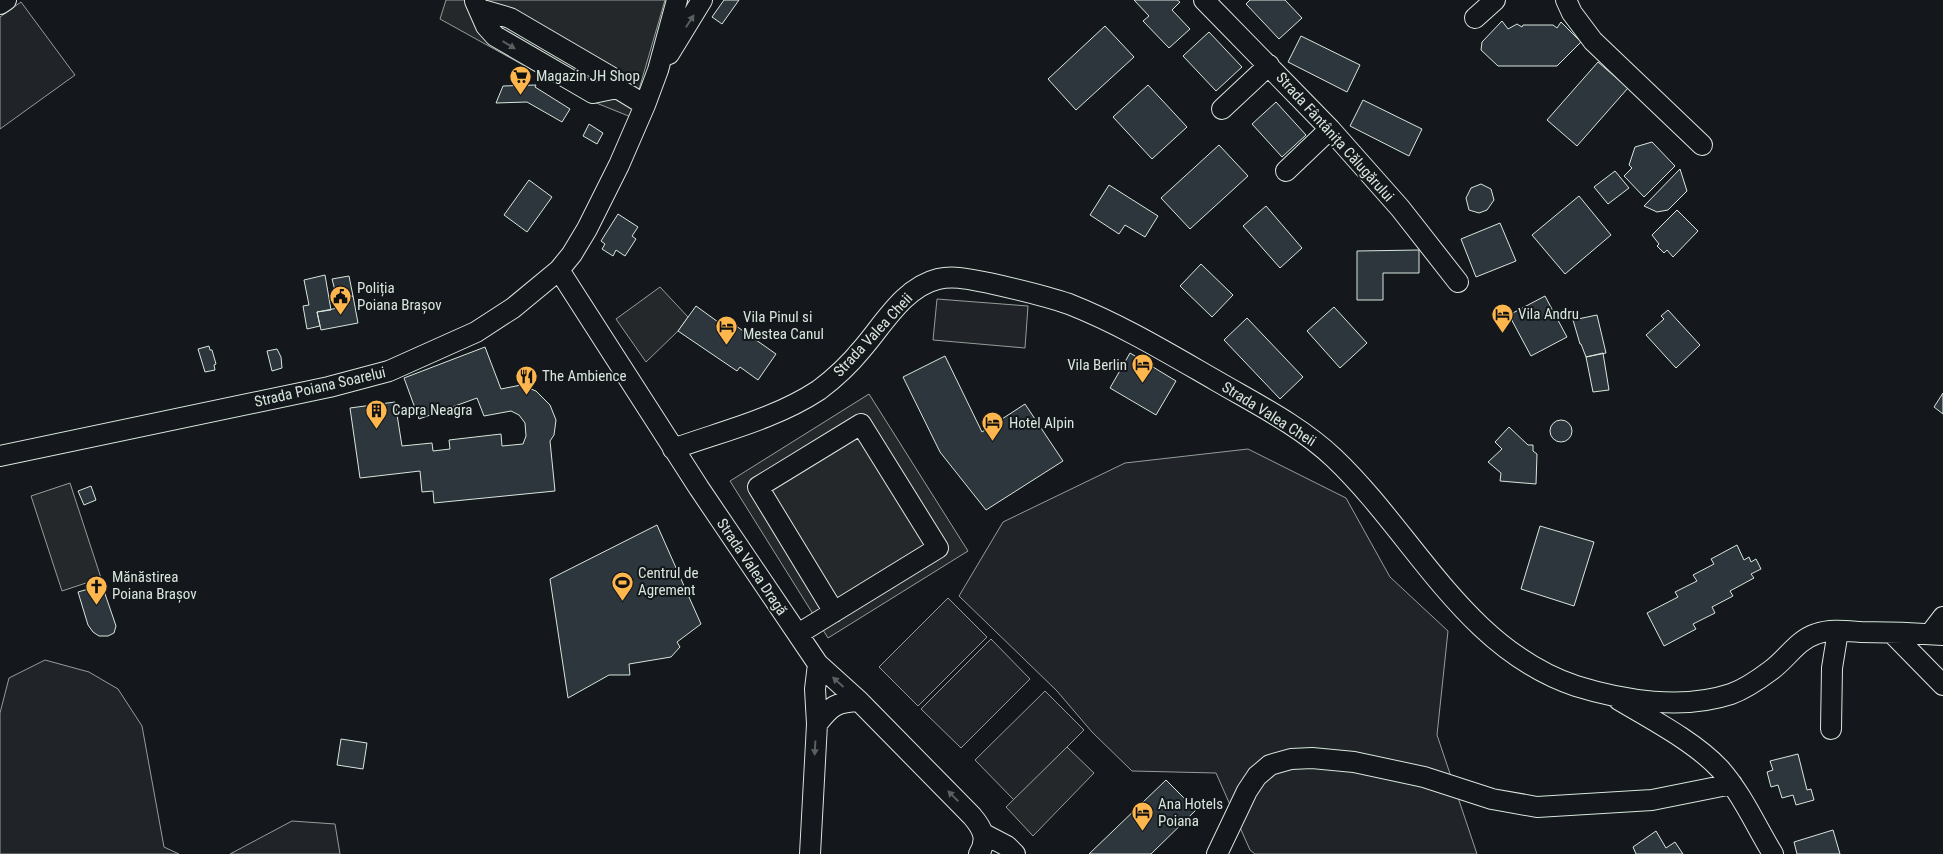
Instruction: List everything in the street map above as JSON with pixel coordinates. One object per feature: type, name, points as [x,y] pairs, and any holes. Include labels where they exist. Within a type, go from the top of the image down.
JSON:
[{"type":"street","points":[[0,4],[6,0]]},
{"type":"street","name":"Strada Poiana Soarelui","points":[[0,456],[329,387],[389,371],[476,332],[513,308],[559,270],[577,246],[602,200],[645,105],[658,70],[677,0]]},
{"type":"street","points":[[658,70],[702,0]]},
{"type":"street","name":"Strada Fântânița Călugărului","points":[[1204,0],[1330,129],[1400,208],[1458,282]]},
{"type":"street","points":[[1475,18],[1495,0]]},
{"type":"street","points":[[1566,0],[1572,13],[1592,41],[1702,145]]},
{"type":"street","points":[[478,2],[516,15],[606,67],[618,77],[618,89]]},
{"type":"street","points":[[478,2],[486,26],[495,36],[593,93],[618,89],[645,105]]},
{"type":"street","points":[[1222,109],[1269,65]]},
{"type":"street","points":[[1286,171],[1330,129]]},
{"type":"street","name":"Strada Valea Dragă","points":[[559,270],[674,449],[818,664],[859,701],[972,816],[984,834],[1007,846],[1015,854]]},
{"type":"street","name":"Strada Valea Cheii","points":[[674,449],[761,419],[794,405],[841,373],[905,299],[920,286],[935,280],[954,277],[1022,290],[1070,305],[1114,325],[1167,353],[1291,424],[1333,458],[1361,486],[1442,586],[1474,620],[1506,648],[1542,671],[1575,685],[1608,694],[1644,700],[1677,702],[1718,697],[1734,693],[1775,668],[1806,639],[1815,634],[1838,631],[1936,635]]},
{"type":"street","points":[[798,634],[834,612],[938,548],[861,424],[758,487],[834,612]]},
{"type":"street","points":[[1936,635],[1943,617]]},
{"type":"street","points":[[1831,730],[1832,668],[1838,631]]},
{"type":"street","points":[[1892,632],[1943,685]]},
{"type":"street","points":[[810,854],[817,724],[815,689],[818,664]]},
{"type":"street","points":[[1608,694],[1706,755],[1732,784],[1773,854]]},
{"type":"street","points":[[817,724],[831,707],[842,702],[859,701]]},
{"type":"street","points":[[1218,854],[1247,791],[1257,776],[1270,765],[1291,759],[1312,758],[1354,762],[1424,777],[1492,799],[1537,807],[1652,800],[1732,784]]},
{"type":"street","points":[[979,854],[984,847],[984,834]]},
{"type":"shaded area","points":[[446,0],[665,0],[631,117],[579,96],[440,19]]},
{"type":"shaded area","points":[[21,2],[75,75],[0,129],[0,17]]},
{"type":"shaded area","points":[[660,287],[688,317],[678,331],[646,362],[616,319]]},
{"type":"shaded area","points":[[937,299],[1028,306],[1025,348],[933,340]]},
{"type":"shaded area","points":[[869,394],[968,551],[828,638],[730,481]]},
{"type":"shaded area","points":[[1248,449],[1346,498],[1390,577],[1448,631],[1437,735],[1477,854],[1255,854],[1250,850],[1216,773],[1132,771],[1092,732],[1057,691],[959,596],[1003,522],[1125,463]]},
{"type":"shaded area","points":[[70,483],[101,578],[62,591],[31,496]]},
{"type":"shaded area","points":[[948,598],[987,637],[918,706],[879,667]]},
{"type":"shaded area","points":[[991,639],[1030,679],[961,748],[921,709]]},
{"type":"shaded area","points":[[45,660],[89,672],[118,689],[142,726],[164,847],[179,854],[0,854],[0,713],[9,678]]},
{"type":"shaded area","points":[[1045,691],[1084,730],[1014,800],[975,760]]},
{"type":"shaded area","points":[[1067,747],[1094,773],[1033,836],[1006,807]]},
{"type":"shaded area","points":[[292,821],[335,824],[340,854],[230,854]]},
{"type":"building","points":[[724,0],[739,0],[722,24],[712,17]]},
{"type":"building","points":[[1134,0],[1177,0],[1180,2],[1172,10],[1190,29],[1169,48],[1143,21],[1149,16]]},
{"type":"building","points":[[1250,0],[1285,0],[1302,18],[1279,39],[1246,4]]},
{"type":"building","points":[[1502,21],[1508,29],[1517,24],[1522,27],[1523,25],[1553,25],[1557,28],[1561,22],[1581,42],[1557,66],[1498,66],[1481,50],[1482,42]]},
{"type":"building","points":[[1105,26],[1134,57],[1076,110],[1048,79]]},
{"type":"building","points":[[1209,32],[1242,67],[1216,91],[1183,56]]},
{"type":"building","points":[[1301,36],[1360,65],[1347,92],[1288,62]]},
{"type":"building","points":[[1598,62],[1628,88],[1577,146],[1547,120]]},
{"type":"building","points":[[536,85],[535,87],[570,109],[562,122],[527,102],[496,103],[503,86]]},
{"type":"building","points":[[1148,85],[1187,127],[1152,159],[1113,117]]},
{"type":"building","points":[[1363,100],[1422,129],[1409,156],[1350,126]]},
{"type":"building","points":[[1276,102],[1306,135],[1282,157],[1252,124]]},
{"type":"building","points":[[589,124],[603,133],[597,144],[583,136]]},
{"type":"building","points":[[1652,142],[1675,166],[1644,197],[1624,176],[1632,168],[1629,165],[1635,147]]},
{"type":"building","points":[[1219,145],[1248,176],[1190,229],[1161,198]]},
{"type":"building","points":[[1680,169],[1687,191],[1668,210],[1657,212],[1644,206]]},
{"type":"building","points":[[1615,171],[1629,188],[1608,204],[1594,187]]},
{"type":"building","points":[[529,180],[552,197],[527,232],[504,215]]},
{"type":"building","points":[[1481,184],[1491,189],[1494,200],[1487,210],[1479,213],[1469,210],[1466,198],[1471,188]]},
{"type":"building","points":[[1109,185],[1158,216],[1145,237],[1125,225],[1119,234],[1090,215]]},
{"type":"building","points":[[1579,196],[1611,235],[1565,274],[1532,235]]},
{"type":"building","points":[[1266,206],[1302,248],[1280,268],[1243,226]]},
{"type":"building","points":[[1677,210],[1698,231],[1673,257],[1667,250],[1664,253],[1657,246],[1659,244],[1652,235]]},
{"type":"building","points":[[618,214],[638,227],[632,236],[636,239],[625,256],[616,250],[613,256],[602,249],[605,244],[601,241]]},
{"type":"building","points":[[1500,223],[1516,261],[1476,277],[1461,239]]},
{"type":"building","points":[[1419,250],[1419,273],[1383,273],[1383,300],[1357,300],[1357,251]]},
{"type":"building","points":[[1201,264],[1233,295],[1212,317],[1180,286]]},
{"type":"building","points":[[325,275],[331,310],[317,312],[320,326],[307,329],[303,306],[309,305],[304,280]]},
{"type":"building","points":[[349,276],[353,296],[337,298],[332,279]]},
{"type":"building","points":[[353,296],[358,323],[321,330],[317,312],[338,308],[337,298]]},
{"type":"building","points":[[1545,296],[1567,337],[1531,356],[1509,315]]},
{"type":"building","points":[[696,306],[725,327],[729,321],[776,354],[758,380],[740,367],[737,371],[678,331]]},
{"type":"building","points":[[1334,307],[1367,343],[1340,368],[1307,331]]},
{"type":"building","points":[[1668,310],[1700,345],[1676,368],[1646,335],[1664,319],[1661,316]]},
{"type":"building","points":[[1597,315],[1606,353],[1586,357],[1573,320]]},
{"type":"building","points":[[1247,318],[1303,377],[1280,399],[1224,340]]},
{"type":"building","points":[[209,346],[216,364],[214,365],[215,370],[205,372],[198,349]]},
{"type":"building","name":"Capra Neagra","points":[[485,347],[501,389],[521,385],[536,391],[550,405],[556,420],[554,435],[550,441],[555,491],[434,503],[433,491],[422,492],[420,471],[360,478],[350,408],[395,402],[402,446],[432,443],[433,451],[450,449],[449,440],[501,434],[502,446],[523,444],[526,436],[525,423],[519,415],[511,411],[484,416],[477,398],[419,419],[404,378]]},
{"type":"building","points":[[277,349],[281,357],[282,368],[272,371],[267,351]]},
{"type":"building","name":"Vila Berlin","points":[[1130,353],[1176,381],[1156,415],[1110,388]]},
{"type":"building","points":[[1603,353],[1609,390],[1593,392],[1586,357]]},
{"type":"building","name":"Hotel Alpin","points":[[945,356],[982,432],[1025,404],[1063,461],[986,510],[940,452],[903,377]]},
{"type":"building","points":[[1943,393],[1943,414],[1934,407]]},
{"type":"building","points":[[1561,420],[1569,423],[1572,431],[1569,439],[1561,442],[1553,439],[1550,431],[1553,423]]},
{"type":"building","points":[[1509,427],[1528,445],[1533,445],[1533,451],[1537,454],[1536,484],[1500,481],[1501,473],[1488,462],[1502,449],[1495,442]]},
{"type":"building","points":[[91,486],[96,500],[84,505],[78,491]]},
{"type":"building","name":"Centrul de Agrement","points":[[657,525],[701,624],[677,642],[680,647],[671,657],[629,664],[630,675],[609,675],[568,698],[550,579]]},
{"type":"building","points":[[1540,526],[1594,542],[1574,606],[1521,589]]},
{"type":"building","points":[[1737,545],[1744,560],[1749,557],[1751,562],[1756,559],[1761,569],[1751,574],[1754,578],[1730,591],[1733,596],[1712,607],[1715,613],[1693,624],[1696,629],[1664,646],[1647,613],[1678,597],[1675,592],[1697,581],[1693,575],[1714,564],[1711,559]]},
{"type":"building","name":"Mănăstirea Poiana Brașov","points":[[102,585],[116,626],[114,633],[108,636],[99,636],[88,625],[78,592]]},
{"type":"building","points":[[341,739],[367,743],[363,769],[337,765]]},
{"type":"building","points":[[1798,754],[1807,790],[1811,789],[1814,800],[1796,805],[1793,795],[1782,798],[1778,785],[1771,787],[1767,772],[1773,770],[1770,761]]},
{"type":"building","name":"Ana Hotels Poiana","points":[[1166,780],[1196,810],[1151,854],[1089,854]]},
{"type":"building","points":[[1833,830],[1840,854],[1797,854],[1794,842]]},
{"type":"building","points":[[1656,831],[1666,848],[1675,842],[1683,854],[1636,854],[1633,847]]},
{"type":"place","name":"Magazin JH Shop","points":[[520,95]]},
{"type":"place","name":"Poliția Poiana Brașov","points":[[341,316]]},
{"type":"place","name":"Vila Andru","points":[[1502,333]]},
{"type":"place","name":"Vila Pinul si Mestea Canul","points":[[727,345]]},
{"type":"place","name":"Vila Berlin","points":[[1143,384]]},
{"type":"place","name":"The Ambience","points":[[526,395]]},
{"type":"place","name":"Capra Neagra","points":[[376,429]]},
{"type":"place","name":"Hotel Alpin","points":[[993,442]]},
{"type":"place","name":"Centrul de Agrement","points":[[622,601]]},
{"type":"place","name":"Mănăstirea Poiana Brașov","points":[[96,605]]},
{"type":"place","name":"Ana Hotels Poiana","points":[[1142,832]]}]
